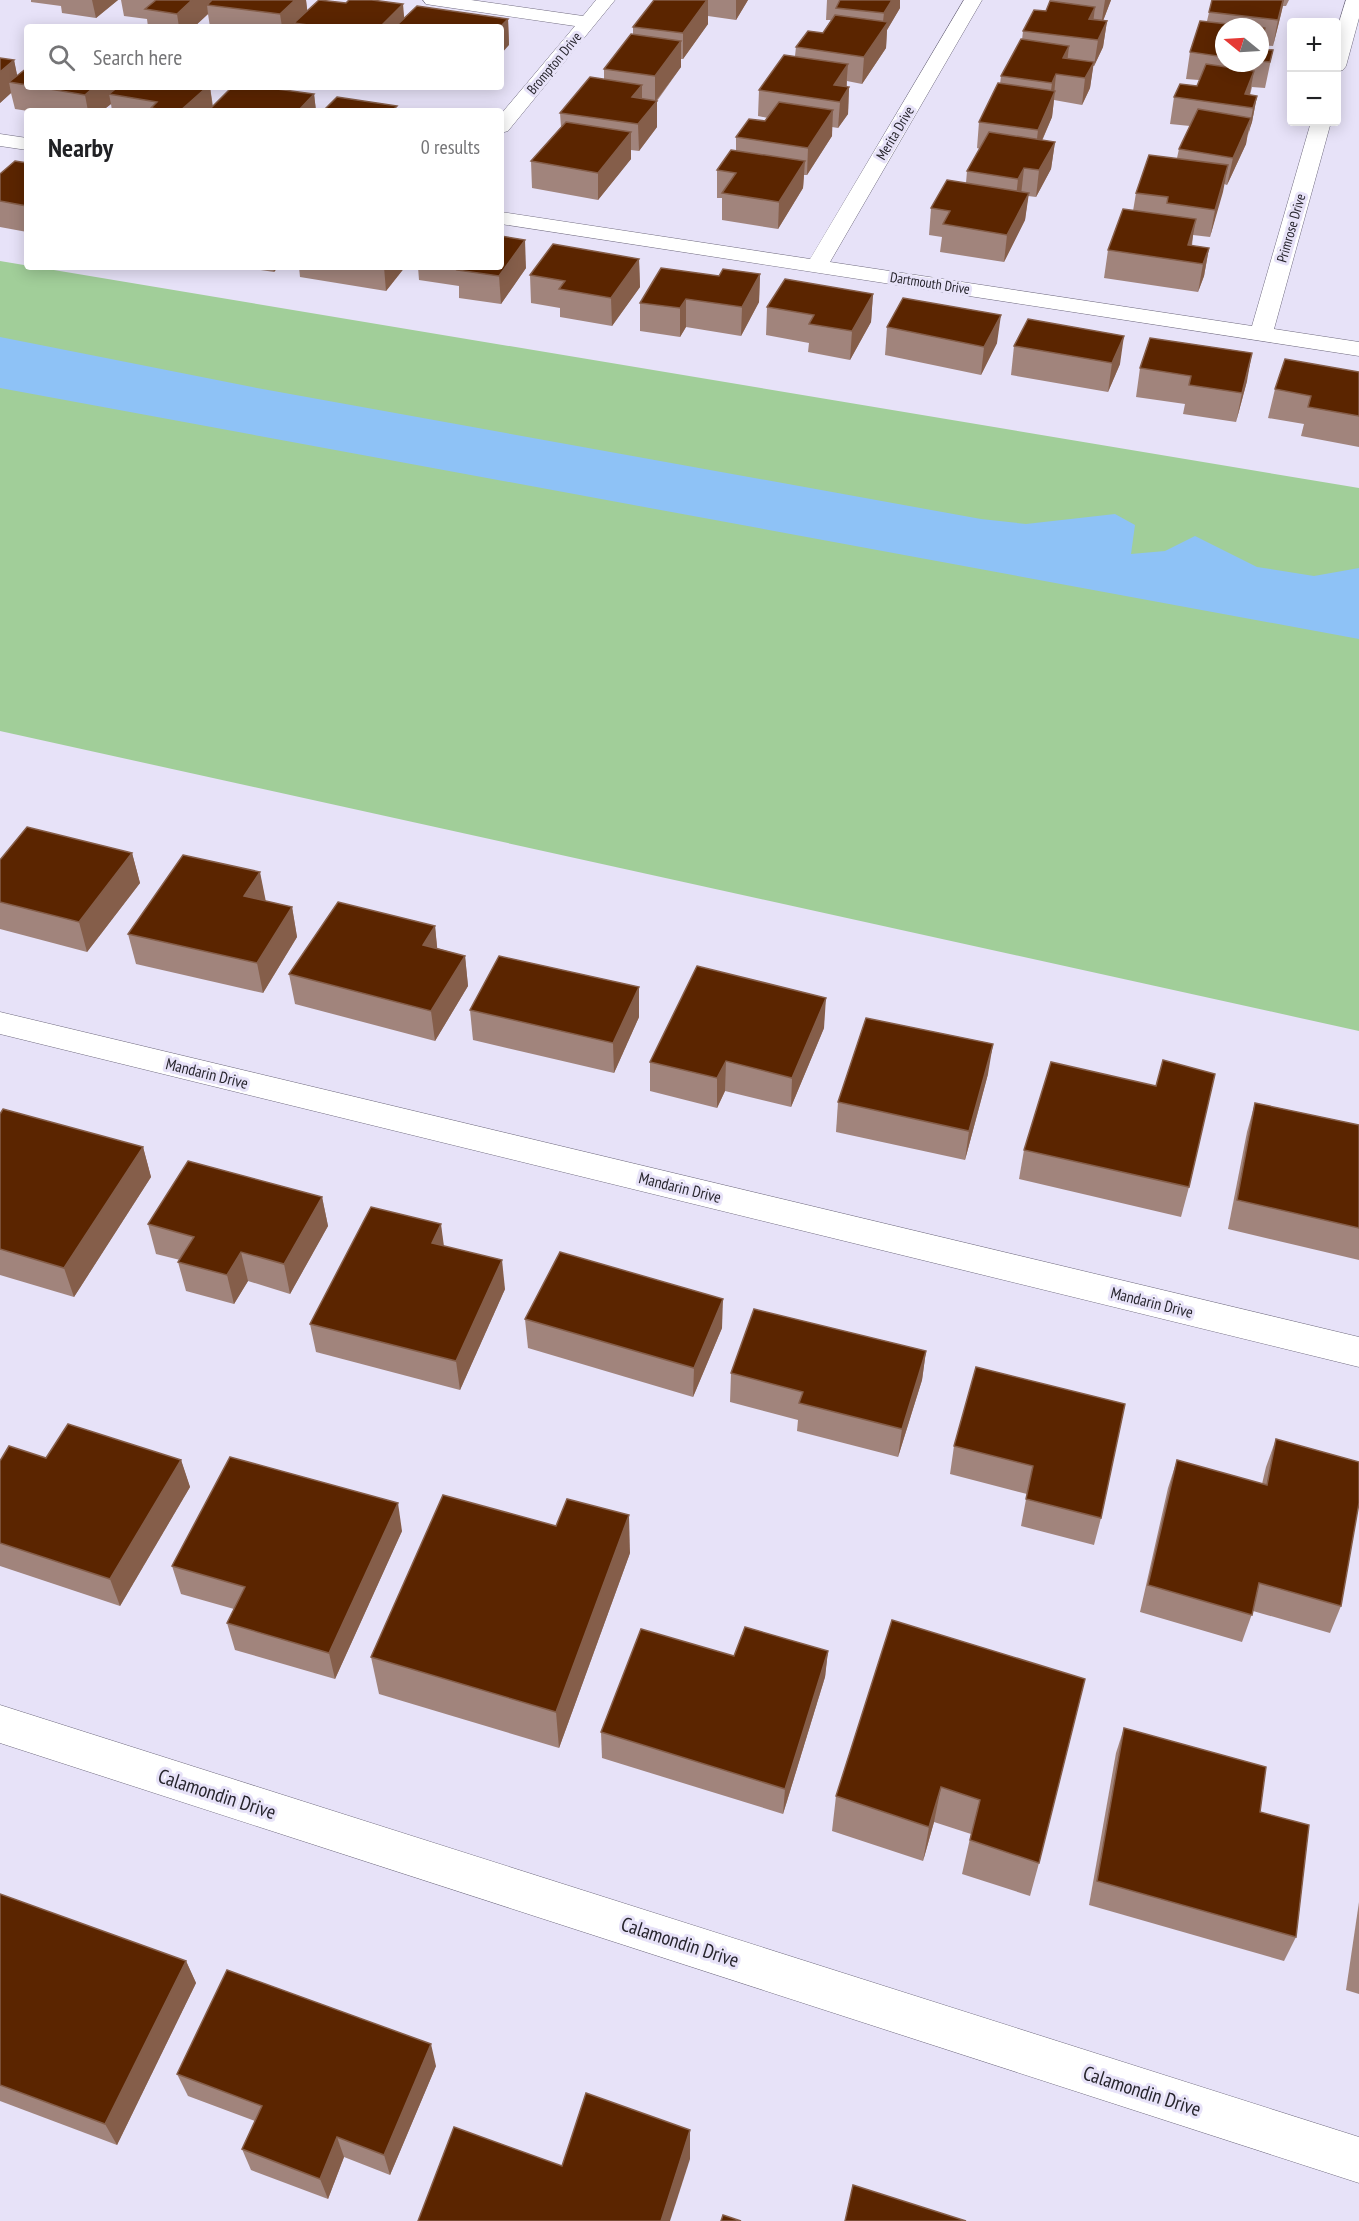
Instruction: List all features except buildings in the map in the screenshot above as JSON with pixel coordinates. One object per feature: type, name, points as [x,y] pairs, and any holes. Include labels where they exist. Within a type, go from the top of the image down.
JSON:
[{"type":"street","points":[[432,0],[588,22]]},
{"type":"street","name":"Brompton Drive","points":[[504,123],[606,0]]},
{"type":"street","name":"Merita Drive","points":[[817,266],[973,0]]},
{"type":"street","points":[[1341,49],[1355,0]]},
{"type":"street","name":"Primrose Drive","points":[[1261,334],[1320,126]]},
{"type":"street","points":[[0,140],[24,144]]},
{"type":"street","name":"Dartmouth Drive","points":[[504,218],[1359,349]]},
{"type":"street","name":"Mandarin Drive","points":[[0,1023],[1359,1353]]},
{"type":"street","name":"Calamondin Drive","points":[[0,1724],[1359,2160]]},
{"type":"green space","points":[[0,261],[24,265],[24,270],[54,270],[1359,488],[1359,1031],[0,731]]},
{"type":"water","points":[[0,337],[257,388],[981,519],[1026,524],[1115,514],[1135,525],[1131,554],[1165,551],[1195,536],[1257,567],[1314,576],[1359,568],[1359,639],[0,388]]}]
